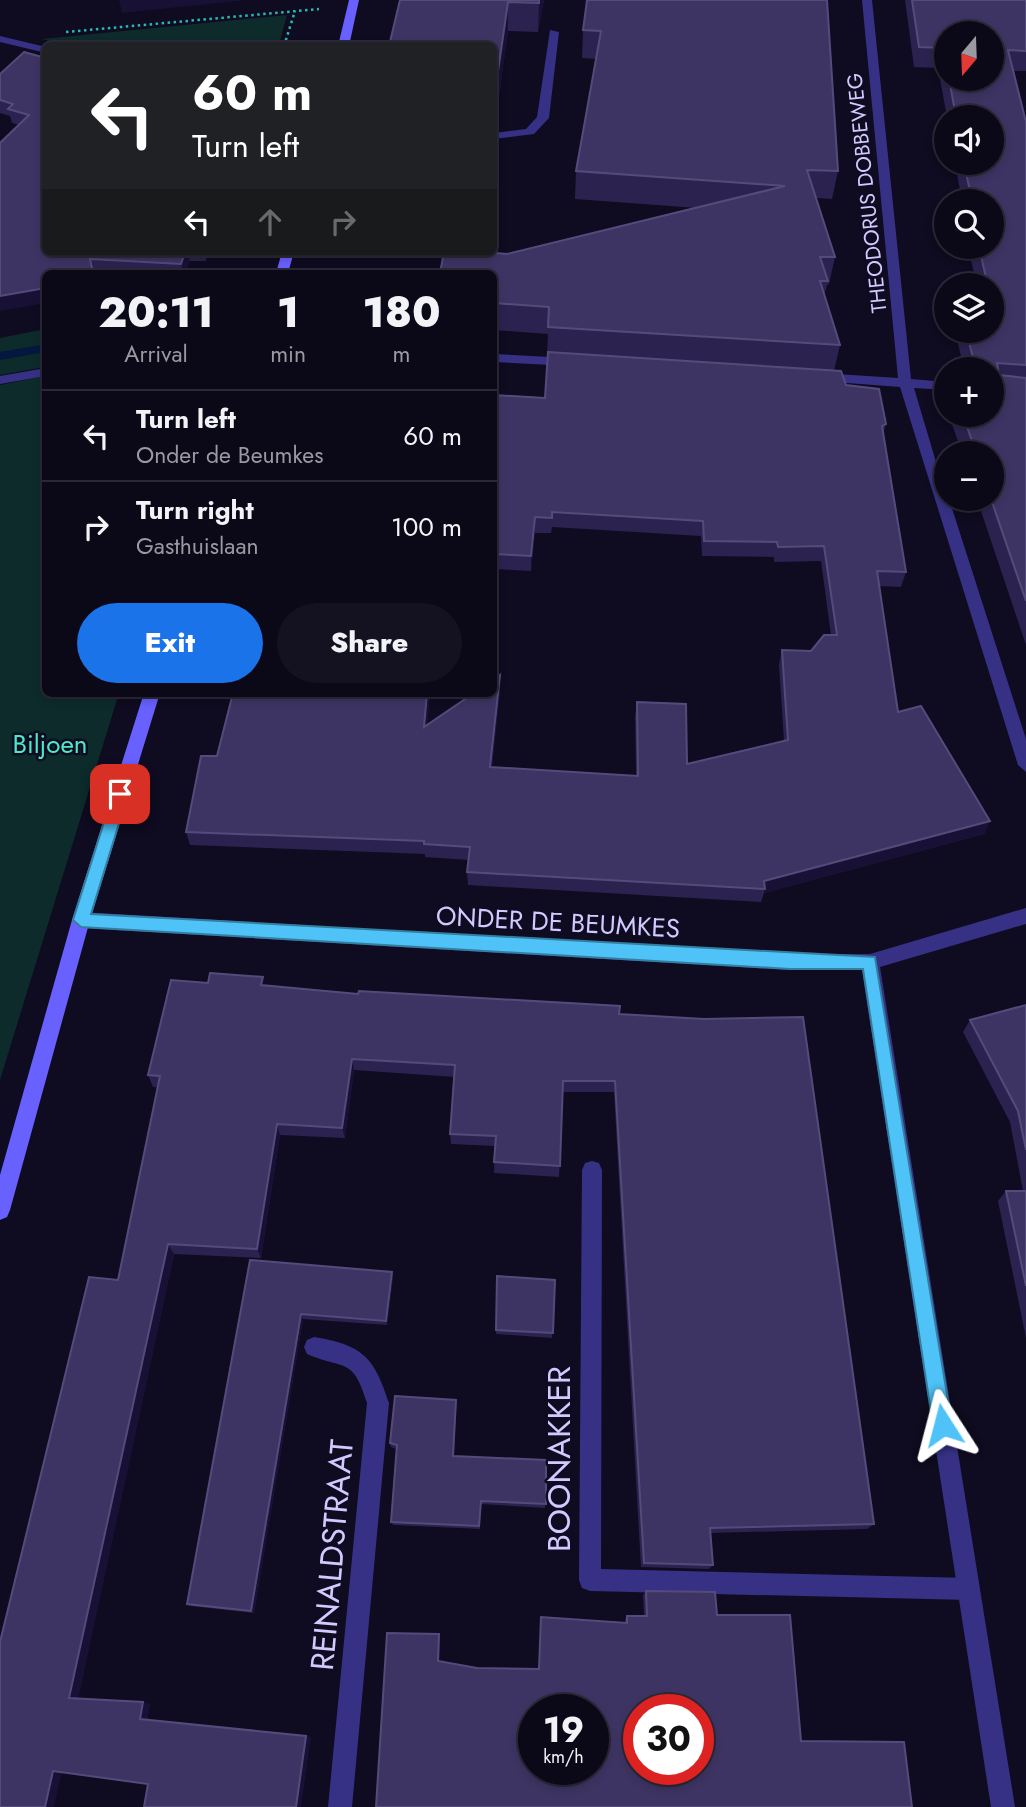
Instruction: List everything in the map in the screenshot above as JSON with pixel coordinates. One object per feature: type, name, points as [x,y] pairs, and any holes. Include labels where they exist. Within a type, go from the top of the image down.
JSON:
[{"type":"street","name":"THEODORUS DOBBEWEG","points":[[867,0],[905,382],[1026,765]]},
{"type":"street","points":[[344,42],[353,3]]},
{"type":"street","points":[[497,136],[530,132],[543,118],[554,32]]},
{"type":"street","points":[[0,39],[42,49]]},
{"type":"street","points":[[497,358],[590,363]]},
{"type":"street","points":[[0,380],[42,373]]},
{"type":"street","points":[[809,377],[934,385]]},
{"type":"street","points":[[0,1210],[81,920],[151,697]]},
{"type":"street","name":"ONDER DE BEUMKES","points":[[81,920],[790,962],[870,962],[1026,916]]},
{"type":"street","points":[[870,962],[1003,1807]]},
{"type":"street","name":"BOONAKKER","points":[[592,1170],[590,1580],[969,1589]]},
{"type":"street","name":"REINALDSTRAAT","points":[[314,1347],[347,1352],[370,1376],[378,1403],[341,1807]]},
{"type":"path","points":[[21,44],[27,36],[295,11],[353,3]]},
{"type":"path","points":[[285,42],[295,11]]},
{"type":"green space","points":[[287,15],[280,42],[54,42],[42,39]]},
{"type":"green space","points":[[42,330],[42,368],[0,375],[0,338]]},
{"type":"green space","name":"Biljoen","points":[[42,377],[42,697],[118,697],[0,1080],[0,385]]},
{"type":"building","points":[[400,0],[539,0],[539,3],[508,2],[497,78],[497,42],[390,42]]},
{"type":"building","points":[[587,0],[827,0],[838,171],[807,170],[835,257],[820,257],[828,281],[820,281],[840,345],[548,327],[549,307],[497,303],[497,270],[441,270],[443,256],[507,254],[785,186],[576,171],[601,31],[583,30]]},
{"type":"building","points":[[912,0],[1026,0],[1026,51],[1008,50],[1026,122],[1026,365],[1004,363],[1004,357],[973,357],[969,343],[1004,343],[1004,273],[985,273],[982,259],[1004,259],[1004,189],[969,189],[967,175],[1004,175],[1004,105],[954,105],[951,91],[1004,91],[1004,21],[934,21],[934,48],[919,47]]},
{"type":"building","points":[[24,52],[42,57],[42,256],[184,256],[181,264],[90,259],[92,270],[42,270],[42,289],[0,296],[0,143],[29,115],[8,109],[13,104],[0,100],[0,74]]},
{"type":"building","points":[[548,352],[841,371],[846,385],[879,389],[886,424],[882,426],[906,572],[877,571],[898,712],[921,706],[990,821],[764,881],[765,889],[467,872],[470,847],[424,844],[424,841],[186,832],[201,756],[217,756],[232,697],[427,697],[424,727],[468,697],[497,697],[497,678],[500,675],[490,767],[638,776],[637,702],[686,704],[687,764],[788,740],[782,650],[811,651],[824,635],[837,635],[824,546],[778,547],[777,542],[704,541],[703,521],[552,512],[552,518],[535,517],[531,556],[497,554],[497,395],[545,398]]},
{"type":"building","points":[[1004,376],[1026,378],[1026,601],[995,511],[1004,511],[1004,441],[972,441],[967,427],[1004,427]]},
{"type":"building","points":[[210,973],[263,977],[261,985],[358,994],[359,991],[620,1006],[619,1014],[704,1019],[803,1017],[874,1524],[710,1528],[713,1565],[644,1563],[615,1081],[563,1081],[560,1166],[494,1162],[496,1136],[450,1134],[455,1065],[352,1059],[342,1128],[277,1124],[257,1249],[168,1244],[69,1698],[143,1702],[140,1719],[306,1736],[296,1807],[144,1807],[148,1784],[53,1771],[45,1807],[0,1807],[0,1642],[89,1277],[118,1280],[160,1076],[148,1075],[171,980],[208,983]]},
{"type":"building","points":[[1026,1005],[1026,1150],[1018,1111],[970,1020]]},
{"type":"building","points":[[1006,1191],[1026,1191],[1026,1286]]},
{"type":"building","points":[[250,1260],[392,1272],[386,1321],[301,1314],[251,1611],[187,1604]]},
{"type":"building","points":[[497,1276],[555,1280],[553,1333],[496,1330]]},
{"type":"building","points":[[395,1396],[456,1400],[453,1456],[546,1460],[546,1504],[481,1501],[479,1526],[391,1522],[397,1445],[390,1443]]},
{"type":"building","points":[[646,1591],[715,1592],[717,1615],[790,1615],[801,1741],[904,1742],[912,1807],[376,1807],[387,1633],[439,1634],[438,1661],[477,1668],[539,1669],[541,1617],[627,1623],[627,1616],[647,1616]]},
{"type":"waterway","points":[[0,356],[42,349]]},
{"type":"route","points":[[120,794],[81,920],[790,962],[870,962],[943,1425]]}]
